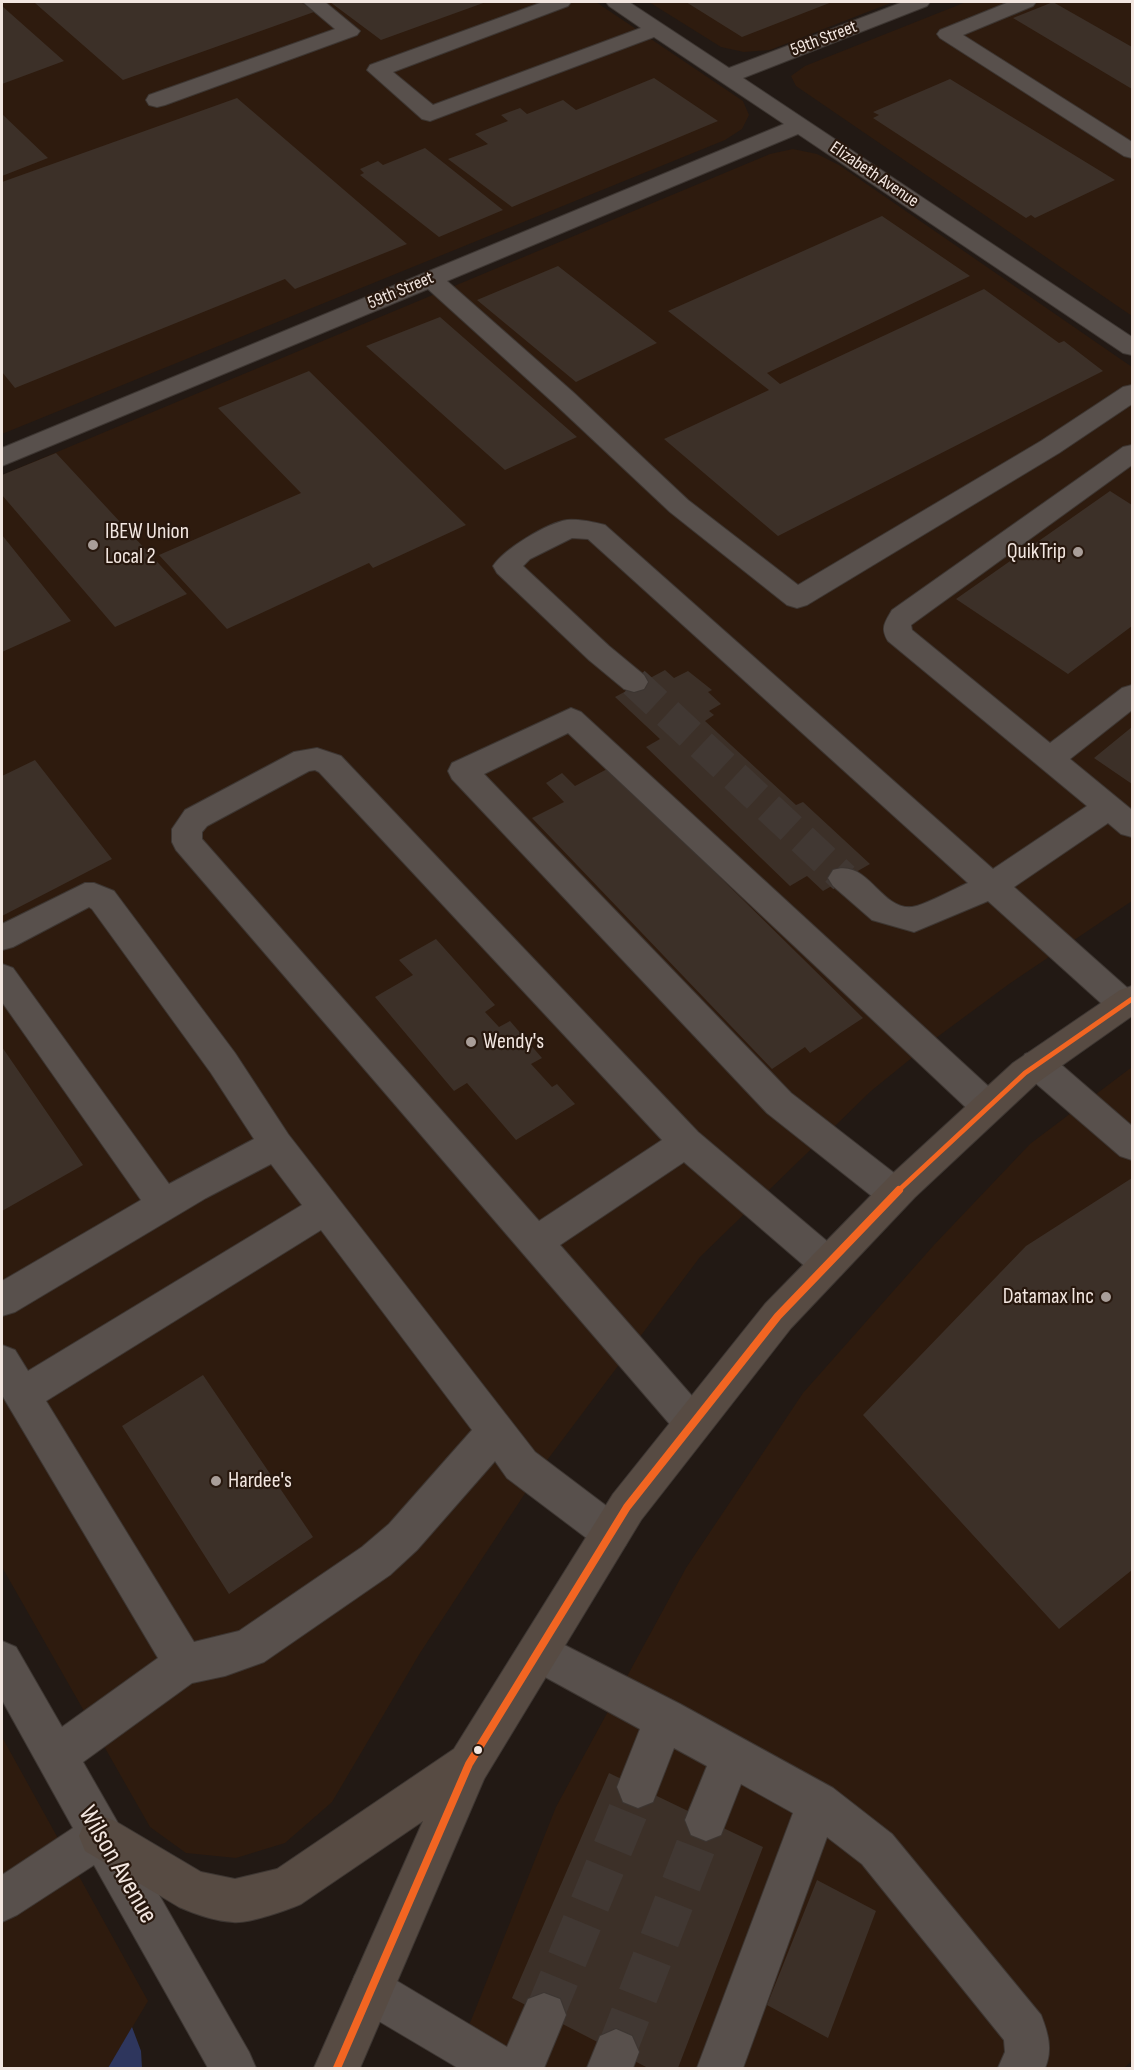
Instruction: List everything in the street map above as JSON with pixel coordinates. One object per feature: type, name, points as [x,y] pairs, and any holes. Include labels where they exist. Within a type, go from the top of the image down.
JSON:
[{"type":"main road","points":[[337,2068],[470,1764],[627,1507],[778,1316],[895,1194],[1037,1064],[1128,1002]]},
{"type":"main road","points":[[100,1836],[194,1892],[235,1901],[286,1889],[470,1764]]},
{"type":"street","points":[[157,100],[350,31],[313,2]]},
{"type":"street","points":[[561,2],[378,70],[430,114],[657,29]]},
{"type":"street","name":"Elizabeth Avenue","points":[[616,2],[1132,348]]},
{"type":"street","name":"59th Street","points":[[729,76],[920,2]]},
{"type":"street","points":[[1026,2],[947,34],[1132,151]]},
{"type":"street","name":"59th Street","points":[[2,458],[801,125]]},
{"type":"street","points":[[431,279],[679,506],[797,598],[1040,453],[1132,393]]},
{"type":"street","points":[[1132,453],[902,617],[897,625],[898,634],[1132,826]]},
{"type":"street","points":[[600,653],[597,627],[563,595],[517,577],[507,566],[520,554],[568,529],[596,531],[991,886],[1128,1002]]},
{"type":"street","points":[[517,577],[524,612],[559,646],[600,653],[634,682]]},
{"type":"street","points":[[1050,759],[1132,695]]},
{"type":"street","points":[[895,1194],[779,1103],[463,771],[571,719],[988,1107]]},
{"type":"street","points":[[693,1424],[187,842],[187,829],[196,818],[304,760],[318,759],[330,764],[686,1142],[828,1264]]},
{"type":"street","points":[[844,878],[882,911],[914,920],[991,886],[1108,807]]},
{"type":"street","points":[[2,938],[85,895],[94,895],[103,900],[223,1063],[276,1144],[521,1465],[611,1533]]},
{"type":"street","points":[[2,977],[164,1205]]},
{"type":"street","points":[[1037,1064],[1132,1146]]},
{"type":"street","points":[[536,1242],[686,1142]]},
{"type":"street","points":[[2,1300],[164,1205],[276,1144]]},
{"type":"street","points":[[22,1395],[326,1209]]},
{"type":"street","points":[[2,1362],[184,1664]]},
{"type":"street","points":[[55,1757],[184,1664],[225,1656],[250,1648],[376,1561],[403,1537],[495,1432]]},
{"type":"street","points":[[539,1652],[818,1803],[877,1849],[1025,2031],[1028,2056],[1021,2068]]},
{"type":"street","name":"Wilson Avenue","points":[[2,1661],[233,2068]]},
{"type":"street","points":[[638,1787],[665,1719]]},
{"type":"street","points":[[706,1820],[732,1756]]},
{"type":"street","points":[[720,2068],[818,1803]]},
{"type":"street","points":[[2,1900],[100,1836]]},
{"type":"street","points":[[371,1990],[500,2068]]},
{"type":"street","points":[[521,2068],[544,2014]]},
{"type":"shaded area","points":[[2,2],[596,2],[743,101],[749,115],[742,129],[725,140],[2,434]]},
{"type":"shaded area","points":[[649,2],[893,2],[770,50],[744,52],[721,47]]},
{"type":"shaded area","points":[[966,2],[1132,2],[1132,316],[796,86],[791,76],[805,66]]},
{"type":"shaded area","points":[[793,149],[817,154],[839,165],[1132,367],[1132,901],[1009,984],[940,1035],[871,1091],[700,1257],[545,1463],[420,1653],[332,1802],[285,1843],[236,1858],[186,1853],[150,1827],[2,1567],[2,475],[770,154]]},
{"type":"shaded area","points":[[1132,1067],[1132,2061],[1124,2068],[452,2068],[556,1807],[686,1568],[803,1393],[934,1245],[1030,1144]]},
{"type":"shaded area","points":[[2,1737],[148,2001],[108,2068],[2,2068]]},
{"type":"shaded area","points":[[132,2027],[141,2051],[142,2068],[108,2068]]},
{"type":"building","points":[[301,2],[314,12],[123,80],[35,3]]},
{"type":"building","points":[[330,2],[486,2],[381,40]]},
{"type":"building","points":[[686,2],[832,2],[742,37]]},
{"type":"building","points":[[1053,2],[1132,47],[1132,89],[1013,18]]},
{"type":"building","points":[[2,6],[64,61],[2,84]]},
{"type":"building","points":[[654,78],[718,121],[512,207],[448,159],[488,144],[475,134],[508,121],[501,115],[520,108],[527,114],[563,100],[576,110]]},
{"type":"building","points":[[950,79],[1115,180],[1035,218],[1031,215],[1026,218],[873,118],[879,115],[873,112]]},
{"type":"building","points":[[237,98],[407,244],[295,289],[285,279],[15,388],[2,372],[2,182]]},
{"type":"building","points":[[2,114],[48,158],[2,176]]},
{"type":"building","points":[[425,148],[503,210],[439,237],[360,175],[364,173],[360,169],[378,161],[383,165]]},
{"type":"building","points":[[882,216],[970,276],[767,373],[780,384],[984,289],[1059,343],[1064,341],[1103,371],[778,536],[664,439],[769,390],[668,311]]},
{"type":"building","points":[[558,266],[657,343],[576,382],[477,300]]},
{"type":"building","points":[[440,317],[577,437],[505,470],[366,346]]},
{"type":"building","points":[[309,371],[466,525],[373,568],[369,563],[227,629],[159,555],[301,493],[218,408]]},
{"type":"building","name":"IBEW Union Local 2","points":[[56,453],[187,594],[115,627],[2,495],[2,475]]},
{"type":"building","name":"QuikTrip","points":[[1110,491],[1132,505],[1132,626],[1068,674],[956,599]]},
{"type":"building","points":[[2,535],[71,621],[2,652]]},
{"type":"building","points":[[665,670],[674,678],[688,671],[712,690],[708,692],[721,704],[709,711],[714,715],[705,721],[796,805],[803,802],[870,864],[823,891],[807,876],[790,886],[646,747],[660,739],[615,697]]},
{"type":"building","points":[[1132,727],[1132,784],[1094,758]]},
{"type":"building","points":[[35,760],[112,859],[2,916],[2,776]]},
{"type":"building","points":[[609,768],[863,1018],[810,1053],[805,1047],[772,1069],[532,818],[564,802],[546,783],[562,773],[575,786]]},
{"type":"building","name":"Wendy's","points":[[436,939],[495,1005],[485,1012],[499,1027],[510,1021],[542,1058],[531,1064],[552,1087],[557,1084],[575,1104],[516,1140],[467,1083],[454,1091],[375,997],[413,975],[399,960]]},
{"type":"building","points":[[2,1047],[83,1165],[2,1211]]},
{"type":"building","points":[[1132,1178],[1132,1570],[1059,1629],[863,1415],[1026,1246]]},
{"type":"building","name":"Hardee's","points":[[203,1375],[313,1537],[229,1594],[122,1426]]},
{"type":"building","points":[[609,1773],[763,1847],[678,2068],[648,2068],[512,1998]]},
{"type":"building","points":[[817,1880],[876,1911],[828,2038],[767,2005]]},
{"type":"tunnel","points":[[634,682],[844,878]]},
{"type":"tunnel","points":[[544,2015],[638,1787]]},
{"type":"tunnel","points":[[616,2052],[706,1820]]},
{"type":"transit line","points":[[337,2068],[469,1764],[627,1507],[778,1316],[903,1186],[1025,1073],[1132,999]]},
{"type":"place","name":"IBEW Union Local 2","points":[[93,545]]},
{"type":"place","name":"QuikTrip","points":[[1078,552]]},
{"type":"place","name":"Wendy's","points":[[471,1042]]},
{"type":"place","name":"Datamax Inc","points":[[1106,1297]]},
{"type":"place","name":"Hardee's","points":[[216,1481]]}]
